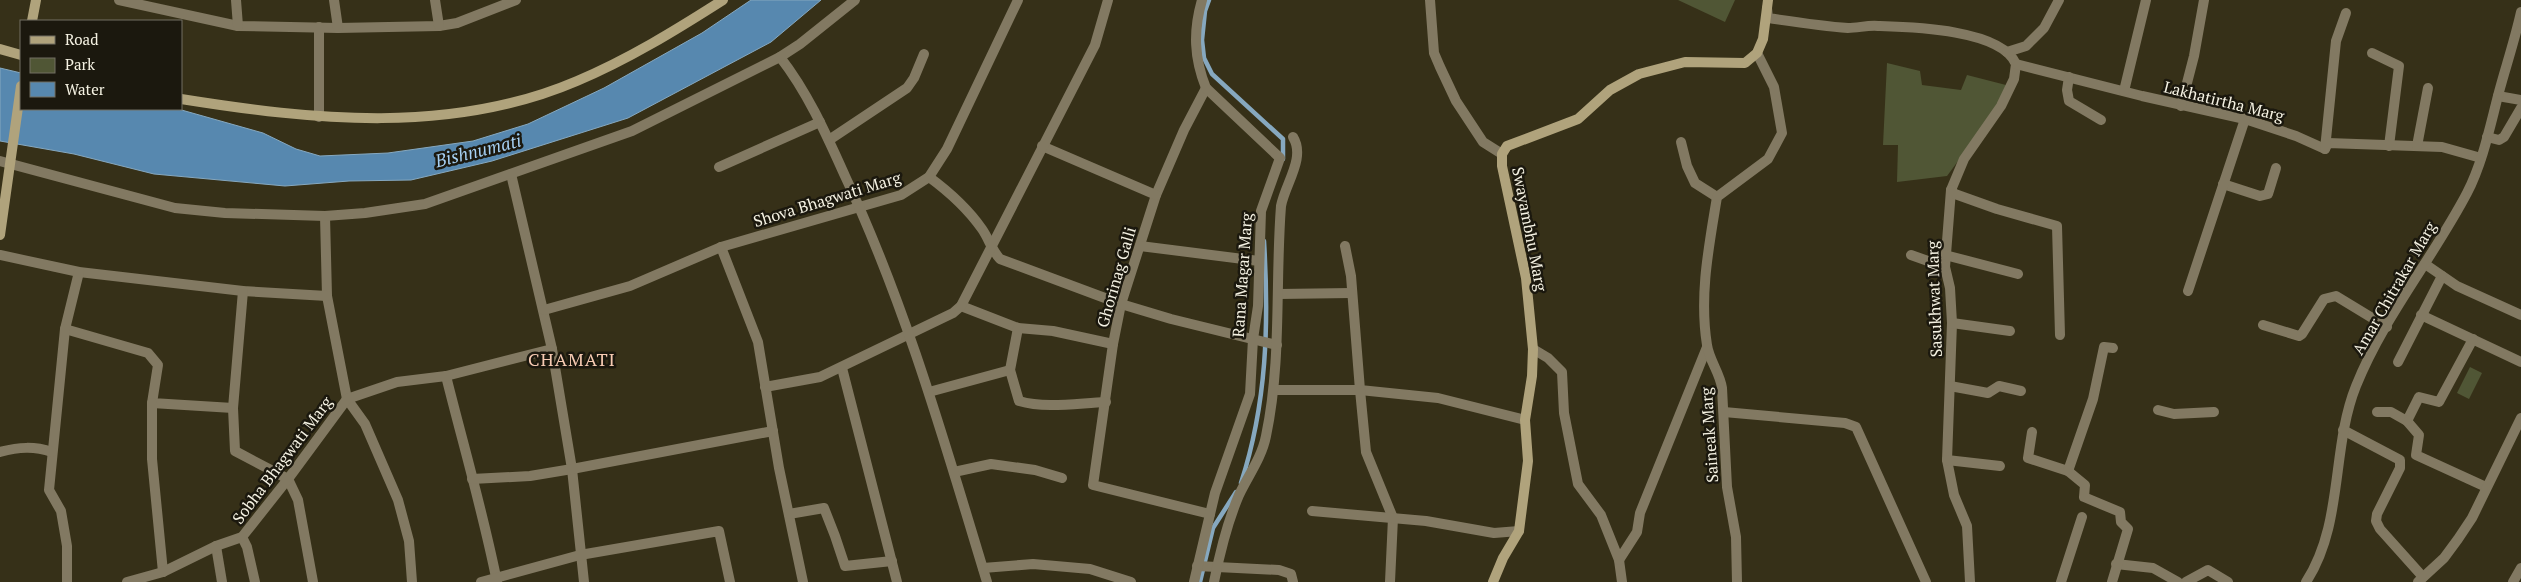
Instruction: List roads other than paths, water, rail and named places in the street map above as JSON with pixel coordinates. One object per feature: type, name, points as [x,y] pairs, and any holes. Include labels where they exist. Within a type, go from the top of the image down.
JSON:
[{"type":"main road","points":[[32,20],[36,0]]},
{"type":"main road","points":[[182,98],[264,112],[319,116],[382,118],[438,116],[476,112],[518,102],[576,82],[666,37],[723,0]]},
{"type":"main road","points":[[1757,53],[1763,39],[1768,4]]},
{"type":"main road","points":[[0,49],[20,55]]},
{"type":"main road","name":"Swayambhu Marg","points":[[1493,582],[1503,558],[1519,531],[1528,460],[1524,420],[1532,376],[1533,349],[1526,278],[1502,166],[1502,154],[1507,146],[1578,119],[1610,90],[1639,74],[1684,62],[1745,63],[1757,53]]},
{"type":"main road","points":[[0,235],[5,163],[12,151],[20,93]]},
{"type":"street","points":[[236,0],[238,26]]},
{"type":"street","points":[[334,0],[338,28]]},
{"type":"street","points":[[435,0],[439,26]]},
{"type":"street","points":[[126,1],[177,14],[238,26],[338,28],[439,26],[457,23],[516,0]]},
{"type":"street","points":[[5,163],[175,208],[225,213],[325,216],[365,213],[425,204],[632,131],[780,57],[800,44],[855,0]]},
{"type":"street","name":"Shova Bhagwati Marg","points":[[544,310],[630,286],[721,248],[901,195],[928,177],[947,149],[1018,0]]},
{"type":"street","points":[[765,387],[820,377],[842,368],[953,313],[961,306],[1095,45],[1108,0]]},
{"type":"street","points":[[1202,0],[1196,41],[1200,72],[1206,88]]},
{"type":"street","points":[[1430,0],[1434,52],[1440,67],[1456,101],[1483,142],[1502,154]]},
{"type":"street","points":[[2007,52],[2026,46],[2044,28],[2059,0]]},
{"type":"street","points":[[2124,91],[2146,0]]},
{"type":"street","points":[[2181,106],[2194,56],[2204,0]]},
{"type":"street","points":[[1768,4],[1768,18],[1834,27],[1878,26],[1955,33],[1979,38],[2007,52],[2016,64]]},
{"type":"street","name":"Amar Chitrakar Marg","points":[[2306,582],[2321,553],[2328,526],[2346,411],[2357,384],[2387,327],[2467,192],[2488,138],[2521,12]]},
{"type":"street","points":[[2325,149],[2336,41],[2346,13]]},
{"type":"street","points":[[319,28],[319,116]]},
{"type":"street","points":[[1681,142],[1687,166],[1695,184],[1717,197],[1768,159],[1782,132],[1774,87],[1757,53]]},
{"type":"street","points":[[2372,53],[2399,66],[2389,146]]},
{"type":"street","points":[[829,140],[907,88],[914,78],[924,54]]},
{"type":"street","points":[[780,57],[799,82],[829,140],[860,207],[911,334],[987,582]]},
{"type":"street","name":"Lakhatirtha Marg","points":[[2016,64],[2181,106],[2245,119],[2296,136],[2325,149]]},
{"type":"street","name":"Sasukhwat Marg","points":[[1970,582],[1967,526],[1954,495],[1947,460],[1952,323],[1950,288],[1945,267],[1945,255],[1953,179],[1964,158],[2001,106],[2014,79],[2016,64]]},
{"type":"street","points":[[2069,77],[2066,90],[2069,101],[2100,120]]},
{"type":"street","name":"Ghorinag Galli","points":[[1206,88],[1184,130],[1156,195],[1121,304],[1113,344],[1093,485],[1210,514]]},
{"type":"street","name":"Rana Magar Marg","points":[[1194,582],[1215,493],[1250,394],[1253,340],[1258,306],[1262,206],[1280,158],[1206,88]]},
{"type":"street","points":[[2417,146],[2428,88]]},
{"type":"street","points":[[2498,96],[2521,100]]},
{"type":"street","points":[[2488,138],[2499,140],[2504,137],[2521,108]]},
{"type":"street","points":[[2188,290],[2245,119]]},
{"type":"street","points":[[719,167],[820,122]]},
{"type":"street","points":[[1214,582],[1215,567],[1223,537],[1239,496],[1266,439],[1274,390],[1277,345],[1281,206],[1284,192],[1298,156],[1298,144],[1293,138]]},
{"type":"street","points":[[2325,149],[2328,143],[2442,146],[2480,158]]},
{"type":"street","points":[[1042,146],[1156,195]]},
{"type":"street","points":[[2223,184],[2260,196],[2268,194],[2276,168]]},
{"type":"street","points":[[511,174],[552,349],[572,469],[584,582]]},
{"type":"street","points":[[928,177],[945,188],[982,229],[990,249],[1000,259],[1121,304],[1277,345]]},
{"type":"street","points":[[1951,190],[1955,194],[1997,210],[2057,226],[2060,335]]},
{"type":"street","name":"Saineak Marg","points":[[1717,197],[1704,278],[1707,347],[1720,377],[1724,412],[1727,486],[1736,537],[1738,582]]},
{"type":"street","points":[[325,216],[327,296],[347,399],[365,424],[398,500],[409,540],[412,582]]},
{"type":"street","points":[[1140,246],[1259,261]]},
{"type":"street","points":[[1346,246],[1366,452],[1393,518],[1390,582]]},
{"type":"street","points":[[721,248],[758,342],[773,431],[803,582]]},
{"type":"street","points":[[0,254],[79,272],[244,291],[327,296]]},
{"type":"street","points":[[1911,254],[1945,267]]},
{"type":"street","points":[[1945,255],[2018,274]]},
{"type":"street","points":[[2425,264],[2481,298],[2521,315]]},
{"type":"street","points":[[66,582],[67,546],[61,511],[49,490],[65,330],[79,272]]},
{"type":"street","points":[[2398,362],[2442,276]]},
{"type":"street","points":[[244,291],[233,408],[235,451],[288,479],[298,500],[313,582]]},
{"type":"street","points":[[1279,294],[1352,293]]},
{"type":"street","points":[[2263,325],[2299,336],[2324,299],[2336,296],[2387,327]]},
{"type":"street","points":[[961,306],[1018,328],[1053,331],[1113,344]]},
{"type":"street","points":[[2421,315],[2521,362]]},
{"type":"street","points":[[1952,323],[2010,331]]},
{"type":"street","points":[[1018,328],[1010,370],[1019,401],[1048,405],[1106,402]]},
{"type":"street","points":[[65,330],[148,353],[158,365],[152,403],[152,460],[163,572]]},
{"type":"street","points":[[2407,421],[2419,397],[2422,396],[2436,404],[2439,402],[2473,340]]},
{"type":"street","points":[[1619,560],[1638,532],[1640,513],[1707,347]]},
{"type":"street","points":[[2068,471],[2093,399],[2104,347],[2113,348]]},
{"type":"street","name":"Sobha Bhagwati Marg","points":[[127,582],[163,572],[216,546],[242,537],[347,399],[397,382],[446,376],[552,349]]},
{"type":"street","points":[[1533,349],[1548,358],[1562,372],[1564,413],[1578,484],[1601,515],[1619,560],[1622,582]]},
{"type":"street","points":[[842,368],[897,582]]},
{"type":"street","points":[[929,392],[1010,370]]},
{"type":"street","points":[[446,376],[472,479],[481,506],[497,581]]},
{"type":"street","points":[[1950,386],[1988,392],[1999,386],[2021,391]]},
{"type":"street","points":[[1274,390],[1360,390],[1438,398],[1524,420]]},
{"type":"street","points":[[152,403],[233,408]]},
{"type":"street","points":[[2158,410],[2174,414],[2214,412]]},
{"type":"street","points":[[1724,412],[1845,423],[1856,427],[1926,582]]},
{"type":"street","points":[[2377,412],[2391,412],[2407,421],[2419,435],[2416,455]]},
{"type":"street","points":[[2400,460],[2400,468],[2377,514],[2376,521],[2380,529],[2420,579],[2444,558],[2458,539],[2521,418]]},
{"type":"street","points":[[2343,430],[2400,460],[2416,455],[2486,487]]},
{"type":"street","points":[[472,479],[530,476],[773,431]]},
{"type":"street","points":[[2032,432],[2028,458],[2068,471],[2085,485],[2084,497],[2120,512],[2121,522],[2128,529],[2112,582]]},
{"type":"street","points":[[0,452],[18,447],[38,448],[52,452]]},
{"type":"street","points":[[1947,460],[2000,466]]},
{"type":"street","points":[[954,472],[991,464],[1035,470],[1062,478]]},
{"type":"street","points":[[789,514],[824,508],[836,536],[845,566],[892,561]]},
{"type":"street","points":[[1312,511],[1393,518],[1494,533],[1519,531]]},
{"type":"street","points":[[2061,582],[2082,518]]},
{"type":"street","points":[[480,582],[497,581],[580,554],[719,531],[730,582]]},
{"type":"street","points":[[242,537],[247,547],[255,582]]},
{"type":"street","points":[[216,546],[222,582]]},
{"type":"street","points":[[983,568],[1033,564],[1090,569],[1131,582]]},
{"type":"street","points":[[2116,564],[2153,568],[2178,582]]},
{"type":"street","points":[[1197,566],[1279,570],[1291,574],[1293,582]]},
{"type":"street","points":[[2513,582],[2521,568]]},
{"type":"street","points":[[2186,582],[2208,570],[2228,582]]},
{"type":"water","name":"Bishnumati","points":[[751,0],[821,0],[771,42],[628,118],[492,161],[411,180],[349,181],[285,186],[154,174],[74,154],[0,141],[0,68],[20,73],[20,110],[182,110],[263,133],[296,149],[320,156],[388,153],[473,141],[528,124],[604,88],[702,33]]},
{"type":"waterway","points":[[1209,0],[1205,11],[1202,40],[1204,58],[1212,74],[1283,139],[1283,159]]},
{"type":"waterway","points":[[1241,483],[1256,423],[1264,363],[1266,333],[1264,241]]},
{"type":"waterway","points":[[1200,582],[1213,528],[1236,492]]},
{"type":"district","name":"CHAMATI","points":[[572,359]]}]
